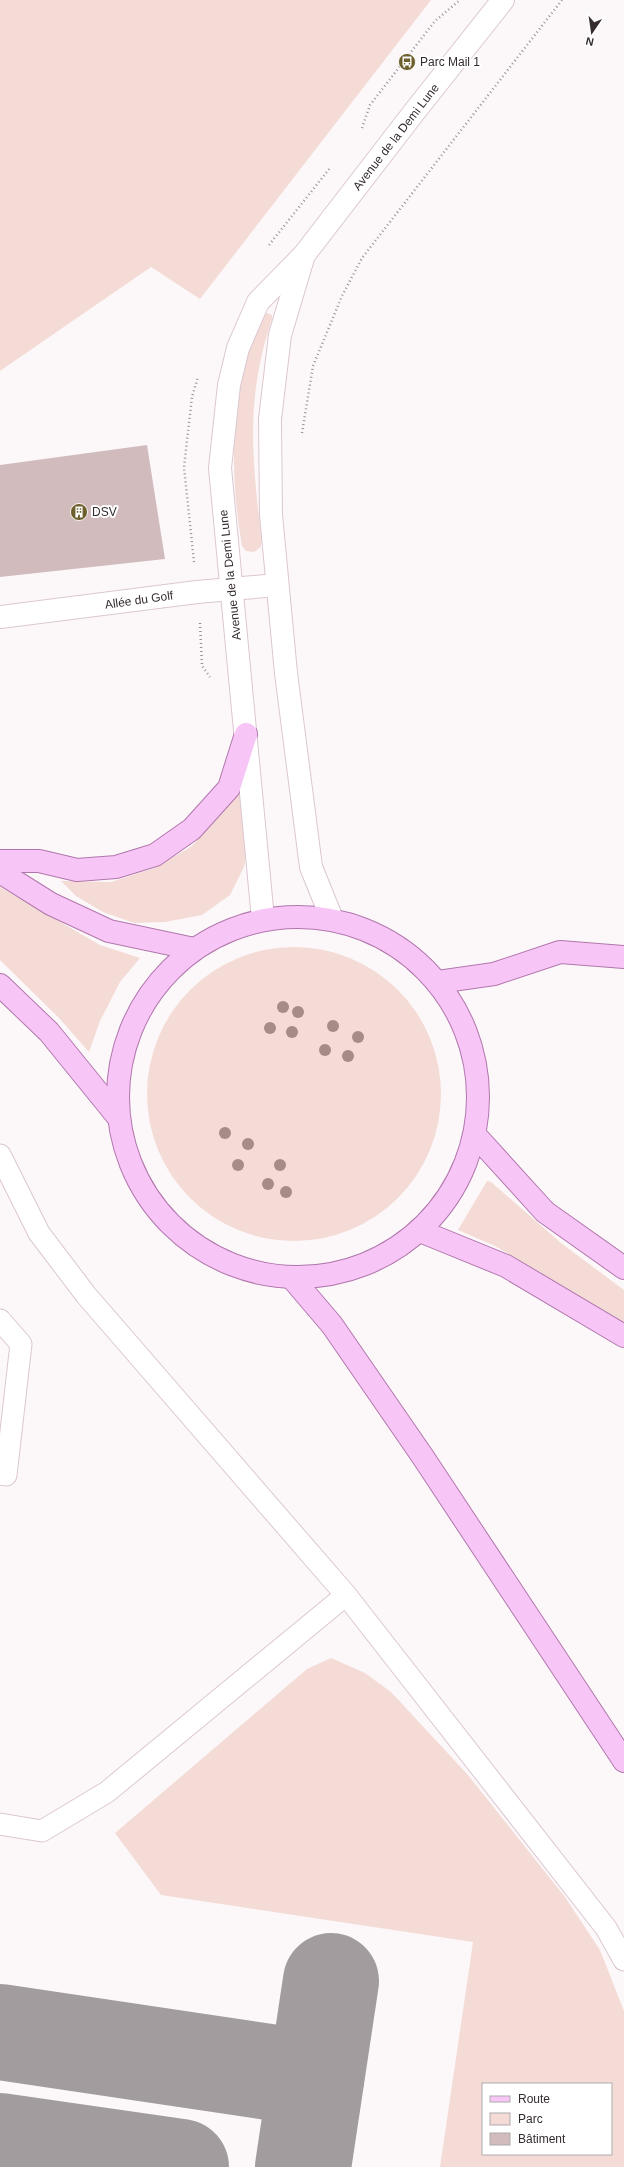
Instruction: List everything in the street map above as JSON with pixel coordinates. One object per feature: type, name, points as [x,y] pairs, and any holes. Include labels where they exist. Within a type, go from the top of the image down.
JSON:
[{"type":"main road","points":[[0,861],[38,861],[77,870],[116,867],[155,855],[192,829],[229,788],[246,734]]},
{"type":"main road","points":[[0,872],[50,904],[109,931],[194,949]]},
{"type":"main road","points":[[297,916],[332,919],[390,941],[438,982],[460,1016],[475,1054],[480,1095],[476,1136],[455,1188],[420,1231],[382,1258],[338,1274],[292,1278],[241,1269],[195,1246],[157,1211],[131,1166],[118,1117],[119,1068],[133,1022],[159,981],[194,949],[227,930],[263,919],[297,916]]},
{"type":"main road","points":[[438,982],[494,974],[560,952],[624,957]]},
{"type":"main road","points":[[0,985],[49,1032],[118,1117]]},
{"type":"main road","points":[[476,1136],[545,1212],[624,1268]]},
{"type":"main road","points":[[420,1231],[506,1266],[624,1336]]},
{"type":"main road","points":[[292,1278],[332,1325],[414,1444],[624,1761]]},
{"type":"street","name":"Avenue de la Demi Lune","points":[[263,919],[220,468],[229,385],[238,348],[258,302],[304,255],[503,0]]},
{"type":"street","name":"Avenue de la Demi Lune","points":[[304,255],[280,336],[270,419],[271,516],[286,673],[311,867],[332,919]]},
{"type":"street","name":"Allée du Golf","points":[[0,617],[231,589],[278,585]]},
{"type":"lane","points":[[0,1155],[39,1233],[86,1295],[346,1595],[606,1928],[624,1960]]},
{"type":"lane","points":[[0,1320],[21,1344],[6,1475],[0,1474]]},
{"type":"lane","points":[[0,1824],[42,1831],[107,1792],[346,1595]]},
{"type":"path","points":[[302,435],[313,366],[342,296],[362,258],[562,0]]},
{"type":"green space","points":[[0,0],[431,0],[200,299],[151,267],[0,371]]},
{"type":"green space","points":[[267,313],[272,315],[272,319],[263,348],[254,403],[254,456],[262,542],[260,548],[254,552],[246,551],[242,546],[238,522],[234,475],[235,428],[241,381],[247,357],[257,328]]},
{"type":"green space","points":[[239,779],[250,829],[244,867],[230,895],[202,915],[165,922],[134,923],[103,912],[76,896],[61,881],[111,882],[155,868],[192,846],[224,809]]},
{"type":"green space","points":[[0,887],[100,945],[140,958],[120,982],[100,1021],[89,1052],[59,1018],[0,960]]},
{"type":"green space","points":[[294,947],[323,950],[350,959],[375,972],[398,990],[416,1013],[429,1038],[438,1065],[441,1094],[438,1123],[429,1150],[416,1175],[398,1198],[375,1216],[350,1229],[323,1238],[294,1241],[265,1238],[238,1229],[213,1216],[190,1198],[172,1175],[159,1150],[150,1123],[147,1094],[150,1065],[159,1038],[172,1013],[190,990],[213,972],[238,959],[265,950]]},
{"type":"green space","points":[[487,1181],[491,1182],[561,1243],[624,1290],[624,1322],[495,1246],[458,1230]]},
{"type":"green space","points":[[331,1658],[365,1673],[391,1692],[468,1775],[565,1897],[600,1950],[624,2011],[624,2167],[440,2167],[473,1942],[161,1895],[115,1833],[307,1669]]},
{"type":"building","name":"DSV","points":[[147,445],[165,559],[0,577],[0,465]]},
{"type":"taxiway","points":[[303,2167],[331,1981]]},
{"type":"taxiway","points":[[0,2032],[316,2079]]},
{"type":"taxiway","points":[[0,2141],[181,2167]]},
{"type":"place","name":"Parc Mail 1","points":[[407,62]]},
{"type":"place","name":"DSV","points":[[79,512]]}]
